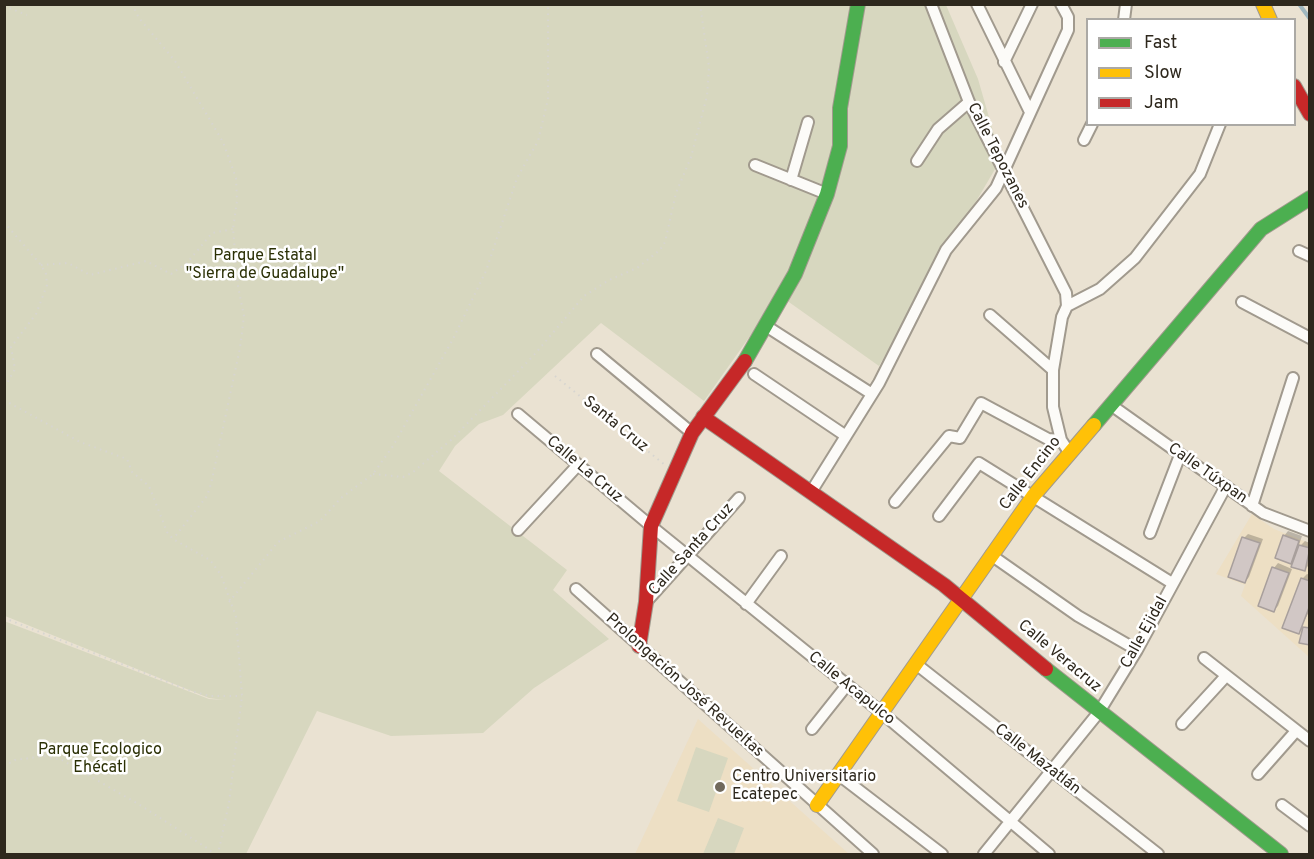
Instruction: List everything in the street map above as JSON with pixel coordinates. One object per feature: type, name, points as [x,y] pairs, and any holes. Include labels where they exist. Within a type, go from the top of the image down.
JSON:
[{"type":"street","points":[[639,646],[646,602],[651,526],[692,433],[766,326],[795,274],[827,194],[840,146],[840,108],[858,4]]},
{"type":"street","name":"Calle Tepozanes","points":[[931,4],[969,102],[1066,293],[1067,306]]},
{"type":"street","points":[[977,4],[1030,112]]},
{"type":"street","points":[[1004,62],[1032,4]]},
{"type":"street","points":[[811,492],[872,394],[946,250],[996,189],[1068,30],[1068,17],[1061,4]]},
{"type":"street","points":[[1263,4],[1269,18]]},
{"type":"street","points":[[1296,90],[1310,114]]},
{"type":"street","points":[[917,161],[938,129],[969,102]]},
{"type":"street","points":[[791,180],[808,122]]},
{"type":"street","points":[[1084,140],[1091,126]]},
{"type":"street","points":[[1065,446],[1053,407],[1053,370],[1062,316],[1067,306],[1100,289],[1135,258],[1200,174],[1219,126]]},
{"type":"street","points":[[755,165],[827,194]]},
{"type":"street","name":"Calle Encino","points":[[817,805],[1034,495],[1065,446],[1111,405],[1261,229],[1310,198]]},
{"type":"street","points":[[1242,302],[1310,338]]},
{"type":"street","points":[[990,315],[1053,370]]},
{"type":"street","points":[[766,326],[872,394]]},
{"type":"street","points":[[597,354],[692,433]]},
{"type":"street","points":[[754,374],[846,436]]},
{"type":"street","points":[[1252,506],[1293,378]]},
{"type":"street","points":[[895,502],[949,436],[960,438],[981,403],[1065,446]]},
{"type":"street","name":"Calle Túxpan","points":[[1111,405],[1263,513],[1310,531]]},
{"type":"street","name":"Calle La Cruz","points":[[518,414],[651,526]]},
{"type":"street","name":"Calle Veracruz","points":[[703,417],[962,599],[1099,712],[1281,855]]},
{"type":"street","points":[[1150,533],[1180,454]]},
{"type":"street","points":[[939,516],[979,463],[1034,495],[1172,583]]},
{"type":"street","points":[[518,530],[578,465]]},
{"type":"street","name":"Calle Ejidal","points":[[984,855],[1099,712],[1137,650],[1226,486]]},
{"type":"street","name":"Calle Santa Cruz","points":[[646,602],[739,498]]},
{"type":"street","name":"Calle Acapulco","points":[[651,526],[882,713],[1048,855]]},
{"type":"street","points":[[746,604],[781,555]]},
{"type":"street","points":[[991,555],[1078,616],[1137,650]]},
{"type":"street","name":"Prolongación José Revueltas","points":[[576,589],[873,855]]},
{"type":"street","points":[[1204,658],[1310,741]]},
{"type":"street","name":"Calle Mazatlán","points":[[916,664],[1158,855]]},
{"type":"street","points":[[1182,724],[1226,676]]},
{"type":"street","points":[[812,729],[847,685]]},
{"type":"street","points":[[1258,774],[1296,730]]},
{"type":"street","points":[[838,775],[942,855]]},
{"type":"street","points":[[1282,805],[1310,826]]},
{"type":"path","points":[[132,4],[139,18],[175,62],[223,142],[236,178],[237,201],[233,229],[238,286],[244,316],[240,348],[207,496],[174,539]]},
{"type":"path","points":[[229,602],[278,542],[320,521],[341,498],[373,474],[393,446],[453,339],[486,271],[517,178],[538,141],[548,99],[548,4]]},
{"type":"path","points":[[373,474],[403,477],[412,473],[451,440],[534,355],[584,296],[609,280],[637,268],[660,250],[665,242],[676,193],[694,146],[707,96],[709,67],[700,4]]},
{"type":"path","points":[[4,6],[27,15]]},
{"type":"path","points":[[4,222],[46,274],[44,295],[36,314],[11,347],[15,369],[4,388]]},
{"type":"path","points":[[41,265],[68,263],[90,275],[146,261],[171,274],[187,263],[193,252],[212,233],[233,229]]},
{"type":"path","name":"Santa Cruz","points":[[555,376],[674,473]]},
{"type":"path","points":[[4,400],[80,442],[127,459],[132,472],[149,486],[155,506],[174,539],[210,561],[222,575],[229,602],[236,617],[242,696],[229,803],[218,855]]},
{"type":"path","points":[[4,618],[188,690],[208,696],[242,696]]},
{"type":"path","points":[[4,766],[15,759],[44,756],[62,760],[140,805],[210,850],[213,855]]},
{"type":"shaded area","points":[[1252,514],[1274,529],[1309,543],[1309,657],[1241,596],[1245,585],[1216,574]]},
{"type":"shaded area","name":"Centro Universitario Ecatepec","points":[[698,719],[849,854],[635,854]]},
{"type":"green space","name":"Parque Estatal \"Sierra de Guadalupe\"","points":[[5,5],[946,5],[978,79],[1001,159],[879,366],[779,295],[704,401],[601,323],[503,415],[479,424],[455,446],[439,471],[567,570],[553,590],[609,639],[534,688],[483,733],[391,736],[317,711],[246,854],[5,854],[4,621],[209,699],[224,700],[209,698],[5,616]]},
{"type":"green space","points":[[696,747],[728,758],[709,812],[677,801]]},
{"type":"green space","points":[[718,818],[744,828],[734,854],[703,854]]},
{"type":"building","points":[[1283,535],[1299,541],[1291,564],[1275,558]]},
{"type":"building","points":[[1242,537],[1260,543],[1245,583],[1228,577]]},
{"type":"building","points":[[1299,545],[1310,548],[1305,571],[1291,567]]},
{"type":"building","points":[[1272,567],[1289,573],[1274,612],[1258,606]]},
{"type":"building","points":[[1301,578],[1310,581],[1310,605],[1299,634],[1282,628]]},
{"type":"building","points":[[1303,627],[1310,628],[1310,645],[1299,643]]},
{"type":"waterway","points":[[1299,4],[1310,19]]},
{"type":"traffic: fast","points":[[745,361],[795,274],[827,194],[840,146],[840,108],[858,4]]},
{"type":"traffic: fast","points":[[1094,425],[1261,229],[1310,198]]},
{"type":"traffic: fast","points":[[1046,669],[1281,854]]},
{"type":"traffic: slow","points":[[1263,4],[1269,18]]},
{"type":"traffic: slow","points":[[817,805],[1034,495],[1094,425]]},
{"type":"traffic: jam","points":[[1296,90],[1310,114]]},
{"type":"traffic: jam","points":[[639,646],[646,602],[651,526],[692,433],[745,361]]},
{"type":"traffic: jam","points":[[703,417],[944,585],[1046,669]]},
{"type":"place","name":"Centro Universitario Ecatepec","points":[[720,787]]},
{"type":"park label","name":"Parque Ecologico Ehécatl","points":[[100,760]]}]
